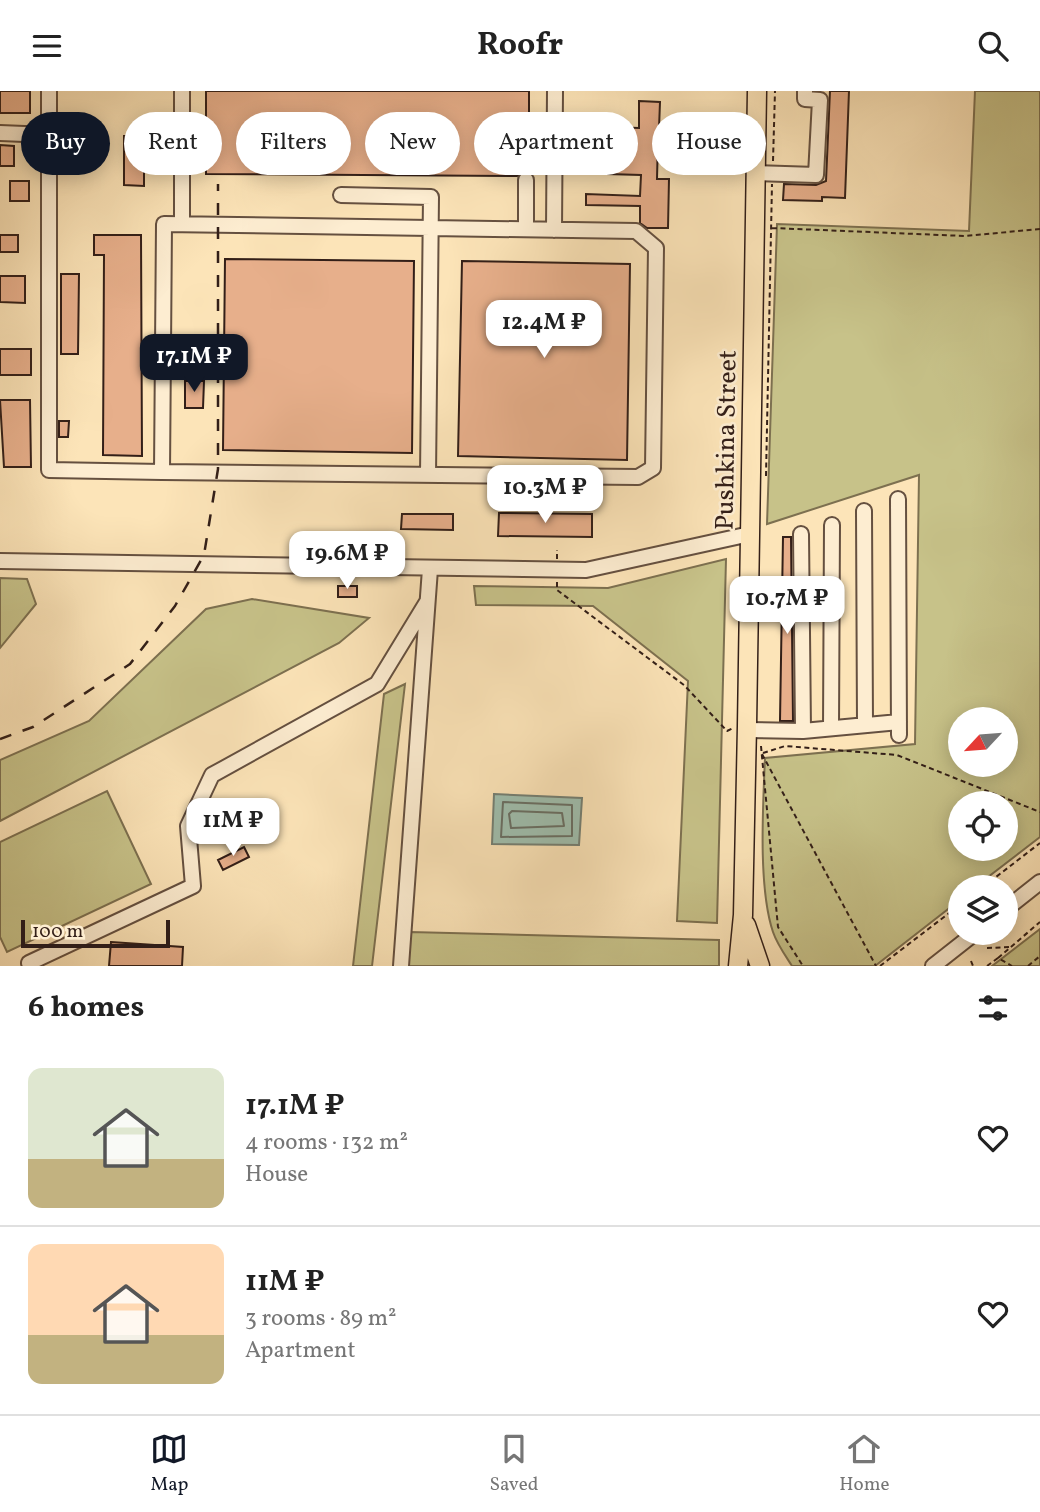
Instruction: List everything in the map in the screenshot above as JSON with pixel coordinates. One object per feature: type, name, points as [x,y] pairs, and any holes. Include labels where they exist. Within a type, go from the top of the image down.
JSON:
[{"type":"main road","name":"Pushkina Street","points":[[757,91],[757,112]]},
{"type":"main road","name":"Pushkina Street","points":[[743,915],[751,729],[750,534],[764,175]]},
{"type":"main road","points":[[738,966],[743,915]]},
{"type":"main road","points":[[743,915],[760,966]]},
{"type":"street","points":[[49,91],[49,112]]},
{"type":"street","points":[[182,91],[182,223]]},
{"type":"street","points":[[554,230],[555,91]]},
{"type":"street","points":[[766,173],[816,175],[820,100],[805,99],[805,91]]},
{"type":"street","points":[[0,133],[21,134]]},
{"type":"street","points":[[49,175],[49,470],[162,472],[638,477],[653,468],[656,248],[636,231],[164,224],[162,472]]},
{"type":"street","points":[[526,180],[526,229]]},
{"type":"street","points":[[341,195],[431,197],[428,475]]},
{"type":"street","points":[[751,729],[803,731],[866,725],[899,728],[898,499]]},
{"type":"street","points":[[864,511],[866,725]]},
{"type":"street","points":[[831,728],[832,525]]},
{"type":"street","points":[[0,561],[586,570],[750,534]]},
{"type":"street","points":[[802,534],[803,731]]},
{"type":"street","points":[[401,966],[430,569]]},
{"type":"street","points":[[30,963],[193,886],[188,826],[212,775],[377,684],[427,602]]},
{"type":"street","points":[[1018,899],[1040,882]]},
{"type":"street","points":[[933,966],[960,945]]},
{"type":"path","points":[[766,158],[775,91]]},
{"type":"path","points":[[764,175],[771,228],[766,477]]},
{"type":"path","points":[[771,228],[965,236],[1040,228]]},
{"type":"path","points":[[557,550],[557,590],[684,685],[727,731],[736,726],[751,729],[878,966],[948,914]]},
{"type":"path","points":[[762,753],[785,746],[897,755],[1040,812]]},
{"type":"path","points":[[762,753],[778,927],[803,966]]},
{"type":"path","points":[[999,875],[1040,843]]},
{"type":"path","points":[[987,966],[1040,922]]},
{"type":"path","points":[[988,948],[1011,947]]},
{"type":"path","points":[[1028,966],[1040,956]]},
{"type":"path","points":[[998,958],[1013,966]]},
{"type":"path","points":[[971,961],[973,966]]},
{"type":"shaded area","points":[[975,91],[1040,91],[1040,837],[1018,854],[1018,791],[948,791],[948,861],[1009,861],[991,875],[948,875],[948,909],[875,966],[792,966],[779,945],[768,914],[763,870],[765,758],[915,744],[919,475],[767,524],[777,224],[969,231]]},
{"type":"shaded area","points":[[726,559],[717,923],[677,921],[688,681],[593,606],[476,605],[474,586],[608,588]]},
{"type":"shaded area","points":[[0,578],[27,579],[36,604],[0,648]]},
{"type":"shaded area","points":[[252,599],[369,618],[339,643],[0,821],[0,760],[89,721],[206,609]]},
{"type":"shaded area","points":[[405,684],[372,966],[353,966],[384,694]]},
{"type":"shaded area","points":[[107,791],[151,884],[7,952],[0,937],[0,842]]},
{"type":"shaded area","points":[[1040,929],[1040,966],[992,966]]},
{"type":"shaded area","points":[[410,932],[719,940],[719,966],[407,966]]},
{"type":"water","points":[[494,794],[582,798],[579,845],[492,844]]},
{"type":"building","points":[[0,91],[30,91],[30,112],[0,113]]},
{"type":"building","points":[[206,91],[529,91],[529,112],[474,112],[474,175],[519,175],[517,176],[351,175],[351,112],[236,112],[236,174],[222,174],[222,112],[206,112]]},
{"type":"building","points":[[830,91],[849,91],[845,198],[822,197],[822,201],[783,200],[784,184],[816,185],[826,181]]},
{"type":"building","points":[[639,101],[660,102],[660,112],[652,112],[652,175],[657,175],[657,179],[669,179],[668,228],[647,228],[640,223],[640,206],[586,205],[586,194],[640,196]]},
{"type":"building","points":[[0,145],[14,146],[14,166],[0,166]]},
{"type":"building","points":[[124,175],[144,175],[144,186],[124,185]]},
{"type":"building","points":[[10,181],[29,181],[29,201],[10,201]]},
{"type":"building","points":[[0,235],[18,235],[18,252],[0,252]]},
{"type":"building","points":[[94,235],[141,235],[142,456],[103,455],[104,255],[94,255]]},
{"type":"building","points":[[225,259],[414,261],[412,453],[223,450]]},
{"type":"building","points":[[462,261],[630,264],[627,460],[458,456]]},
{"type":"building","points":[[61,274],[79,274],[78,354],[61,354]]},
{"type":"building","points":[[0,276],[25,276],[25,303],[0,302]]},
{"type":"building","points":[[0,349],[31,349],[31,375],[0,375]]},
{"type":"building","points":[[185,381],[204,381],[203,408],[185,408]]},
{"type":"building","points":[[0,400],[30,400],[31,467],[4,467]]},
{"type":"building","points":[[59,421],[69,421],[68,437],[59,437]]},
{"type":"building","points":[[499,513],[592,514],[592,537],[498,536]]},
{"type":"building","points":[[402,514],[453,514],[453,530],[401,529]]},
{"type":"building","points":[[783,537],[791,537],[793,721],[780,721]]},
{"type":"building","points":[[338,586],[357,586],[357,597],[338,597]]},
{"type":"building","points":[[244,847],[249,857],[223,870],[218,860]]},
{"type":"building","points":[[111,942],[183,947],[182,966],[109,966]]},
{"type":"railway","points":[[0,739],[33,727],[130,664],[175,606],[204,555],[218,469],[218,184]]}]
